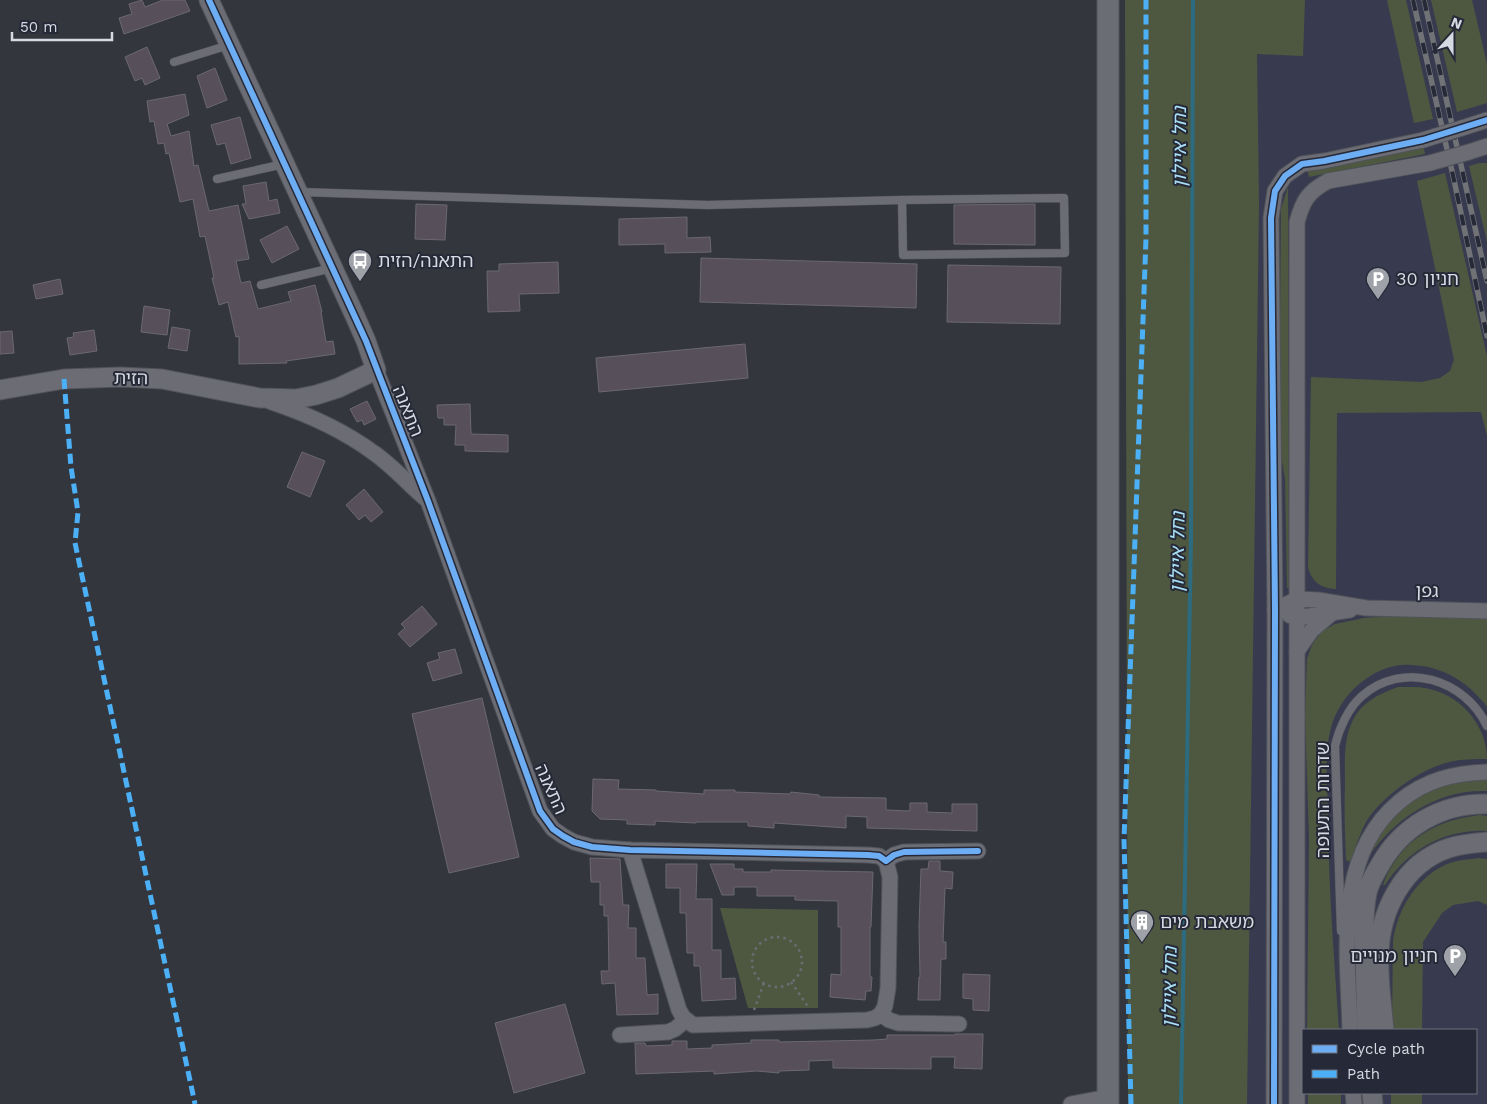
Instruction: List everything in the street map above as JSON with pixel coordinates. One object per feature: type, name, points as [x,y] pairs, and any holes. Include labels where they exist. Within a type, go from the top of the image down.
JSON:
[{"type":"main road","points":[[1108,0],[1108,1101]]},
{"type":"street","name":"התאנה","points":[[210,0],[366,341],[428,501],[540,811],[553,829],[574,842],[592,847],[630,850]]},
{"type":"street","points":[[1274,1104],[1275,610],[1271,218],[1275,191],[1285,176],[1302,164],[1423,140],[1487,120]]},
{"type":"street","points":[[1297,1104],[1297,222],[1301,207],[1308,195],[1328,181],[1430,163],[1487,146]]},
{"type":"street","name":"הזית","points":[[0,390],[64,379],[121,377],[162,379],[260,398],[281,400],[316,395],[338,388],[376,370]]},
{"type":"street","name":"הזית","points":[[260,398],[298,411],[357,440],[376,454],[428,501]]},
{"type":"street","points":[[1275,610],[1297,599],[1318,600],[1366,608]]},
{"type":"street","points":[[1275,610],[1297,618],[1366,608]]},
{"type":"street","name":"גפן","points":[[1366,608],[1487,611]]},
{"type":"street","points":[[1297,650],[1312,630],[1332,613]]},
{"type":"street","points":[[1349,1029],[1347,929],[1356,866],[1364,845],[1377,823],[1391,809],[1406,796],[1424,785],[1441,778],[1466,773],[1487,772]]},
{"type":"street","points":[[1367,1029],[1364,916],[1367,892],[1374,875],[1386,854],[1408,830],[1445,810],[1476,804],[1487,804]]},
{"type":"street","points":[[1384,1029],[1379,957],[1382,926],[1390,903],[1404,879],[1417,866],[1428,859],[1448,849],[1487,842]]},
{"type":"street","points":[[630,850],[868,854],[879,856],[886,861],[890,877],[888,988],[885,1006],[881,1014],[867,1020],[693,1025],[686,1020],[679,1010],[630,850]]},
{"type":"street","points":[[886,861],[894,855],[904,852],[978,851]]},
{"type":"street","points":[[881,1014],[889,1020],[898,1023],[959,1024]]},
{"type":"street","points":[[620,1035],[668,1032],[686,1020]]},
{"type":"street","points":[[1071,1104],[1108,1101]]},
{"type":"lane","points":[[174,62],[230,45]]},
{"type":"lane","points":[[217,179],[285,164]]},
{"type":"lane","points":[[298,192],[708,204],[902,200],[1064,198],[1065,253],[903,255],[902,200]]},
{"type":"lane","points":[[261,285],[333,268]]},
{"type":"lane","name":"שדרות התעופה","points":[[1349,1029],[1338,866],[1335,746],[1338,733],[1356,702],[1363,694],[1385,682],[1405,677],[1426,678],[1459,692],[1471,701],[1481,713],[1487,726]]},
{"type":"path","points":[[777,937],[792,943],[798,949],[801,957],[801,966],[799,973],[791,982],[779,987],[764,984],[758,978],[753,971],[752,963],[756,948],[762,942],[777,937]]},
{"type":"path","points":[[791,982],[819,1021]]},
{"type":"path","points":[[750,1023],[764,984]]},
{"type":"shaded area","points":[[1227,0],[1487,0],[1487,1104],[1215,1104]]},
{"type":"green space","points":[[1125,0],[1305,0],[1303,56],[1257,54],[1259,203],[1247,1104],[1128,1104]]},
{"type":"green space","points":[[1387,0],[1406,0],[1433,119],[1414,123]]},
{"type":"green space","points":[[1431,0],[1472,0],[1487,64],[1487,103],[1457,112]]},
{"type":"green space","points":[[1423,145],[1425,154],[1309,177],[1307,168]]},
{"type":"green space","points":[[1487,163],[1487,242],[1469,166]]},
{"type":"green space","points":[[1445,173],[1487,356],[1487,436],[1481,412],[1337,413],[1336,589],[1326,587],[1315,581],[1308,568],[1311,377],[1421,382],[1440,378],[1450,371],[1454,360],[1417,181]]},
{"type":"green space","points":[[1288,187],[1289,588],[1287,588],[1285,479],[1279,443],[1281,209]]},
{"type":"green space","points":[[1418,614],[1487,617],[1487,707],[1472,690],[1451,675],[1428,667],[1398,665],[1384,669],[1360,683],[1350,693],[1335,716],[1327,747],[1326,767],[1330,891],[1339,1029],[1307,1029],[1309,839],[1305,715],[1307,659],[1312,645],[1322,631],[1335,624],[1364,618]]},
{"type":"green space","points":[[1398,687],[1429,689],[1444,694],[1463,707],[1478,725],[1486,747],[1487,759],[1449,762],[1426,771],[1402,785],[1381,803],[1366,822],[1351,862],[1346,860],[1345,832],[1345,759],[1348,735],[1353,720],[1361,708],[1379,695]]},
{"type":"green space","points":[[1487,779],[1487,791],[1452,795],[1435,801],[1405,818],[1391,830],[1368,857],[1386,822],[1416,797],[1447,783]]},
{"type":"green space","points":[[1480,815],[1487,816],[1487,831],[1471,831],[1456,834],[1429,844],[1416,852],[1383,885],[1399,856],[1421,835],[1448,822]]},
{"type":"green space","points":[[1487,859],[1487,905],[1478,901],[1453,905],[1442,913],[1423,942],[1422,1029],[1392,1029],[1393,941],[1403,908],[1424,879],[1443,866],[1460,860]]},
{"type":"green space","points":[[720,908],[818,910],[818,1008],[748,1008]]},
{"type":"green space","points":[[1308,1094],[1341,1094],[1341,1104],[1308,1104]]},
{"type":"green space","points":[[1391,1094],[1422,1094],[1422,1104],[1391,1104]]},
{"type":"building","points":[[142,0],[145,7],[163,0],[185,0],[190,11],[124,34],[119,18],[132,14],[129,4]]},
{"type":"building","points":[[147,47],[160,78],[145,85],[142,78],[135,81],[125,57]]},
{"type":"building","points":[[215,68],[227,100],[207,108],[197,76]]},
{"type":"building","points":[[185,94],[189,115],[167,124],[171,136],[189,131],[194,166],[198,165],[209,211],[238,205],[249,259],[236,261],[241,283],[250,281],[258,309],[291,301],[288,292],[315,285],[322,312],[326,342],[333,341],[335,354],[286,361],[287,363],[239,364],[239,336],[236,337],[228,302],[219,305],[205,236],[200,237],[193,199],[180,202],[169,153],[166,154],[164,143],[158,144],[154,121],[150,122],[147,101]]},
{"type":"building","points":[[240,117],[251,158],[231,164],[225,143],[217,145],[211,125]]},
{"type":"building","points":[[266,182],[269,201],[277,199],[280,213],[249,219],[242,204],[246,204],[243,186]]},
{"type":"building","points":[[416,204],[447,205],[445,240],[415,239]]},
{"type":"building","points":[[1035,204],[1035,245],[954,244],[954,205]]},
{"type":"building","points":[[687,217],[687,238],[710,237],[711,252],[665,253],[665,244],[619,245],[619,219]]},
{"type":"building","points":[[287,226],[299,249],[272,263],[260,240]]},
{"type":"building","points":[[701,258],[917,264],[916,308],[700,302]]},
{"type":"building","points":[[558,262],[559,293],[519,294],[520,311],[488,312],[487,271],[499,271],[499,264]]},
{"type":"building","points":[[948,265],[1061,267],[1060,324],[947,322]]},
{"type":"building","points":[[60,279],[63,294],[36,299],[33,285]]},
{"type":"building","points":[[144,306],[170,310],[167,335],[141,332]]},
{"type":"building","points":[[172,327],[190,330],[187,351],[168,348]]},
{"type":"building","points":[[94,330],[97,351],[70,355],[67,338],[74,337],[73,333]]},
{"type":"building","points":[[12,331],[14,353],[0,354],[0,332]]},
{"type":"building","points":[[745,344],[748,378],[599,392],[596,358]]},
{"type":"building","points":[[367,401],[376,419],[364,425],[362,420],[357,422],[350,409]]},
{"type":"building","points":[[470,404],[471,434],[508,435],[508,452],[465,451],[465,445],[455,445],[456,425],[444,425],[444,418],[438,418],[437,405]]},
{"type":"building","points":[[302,452],[325,461],[310,497],[287,487]]},
{"type":"building","points":[[364,489],[383,512],[371,522],[365,515],[359,520],[346,505]]},
{"type":"building","points":[[422,606],[437,624],[410,647],[398,634],[405,628],[401,624]]},
{"type":"building","points":[[455,649],[462,673],[433,681],[427,663],[440,659],[438,653]]},
{"type":"building","points":[[482,698],[519,857],[449,873],[412,714]]},
{"type":"building","points":[[593,779],[619,780],[618,789],[704,794],[704,790],[735,790],[735,792],[790,794],[791,792],[819,795],[819,797],[886,798],[886,810],[910,811],[910,803],[927,803],[927,812],[952,813],[952,804],[977,804],[977,831],[867,828],[867,817],[846,816],[846,828],[774,823],[774,828],[748,826],[748,822],[696,823],[655,821],[655,825],[627,824],[627,820],[600,819],[592,811]]},
{"type":"building","points":[[590,858],[620,859],[623,905],[629,905],[628,928],[636,928],[636,958],[645,958],[647,995],[658,994],[658,1014],[617,1015],[615,983],[602,984],[601,971],[609,971],[608,916],[604,916],[604,905],[600,905],[600,882],[591,882]]},
{"type":"building","points":[[929,861],[940,861],[940,871],[953,872],[952,889],[945,888],[943,942],[946,942],[946,959],[941,959],[940,1000],[918,1000],[921,869],[928,869]]},
{"type":"building","points":[[666,864],[697,864],[696,899],[712,899],[712,950],[721,950],[721,979],[735,978],[736,999],[702,1001],[700,966],[694,966],[694,953],[687,953],[686,913],[680,913],[680,888],[666,888]]},
{"type":"building","points":[[710,864],[734,864],[734,869],[743,869],[743,872],[771,872],[771,870],[873,872],[870,927],[870,977],[872,977],[871,991],[866,991],[865,1000],[830,997],[831,974],[841,975],[841,927],[838,927],[838,901],[795,900],[795,896],[757,896],[757,887],[734,887],[734,895],[722,895]]},
{"type":"building","points":[[963,974],[990,975],[989,1011],[973,1010],[973,999],[963,998]]},
{"type":"building","points":[[565,1004],[585,1073],[514,1093],[495,1023]]},
{"type":"building","points":[[983,1034],[982,1069],[954,1068],[955,1057],[931,1057],[931,1069],[833,1068],[833,1060],[809,1061],[809,1070],[779,1071],[779,1073],[757,1071],[714,1074],[714,1071],[636,1074],[635,1043],[645,1043],[646,1046],[672,1045],[672,1041],[687,1041],[687,1049],[712,1048],[712,1045],[751,1043],[751,1040],[779,1040],[779,1042],[874,1040],[887,1039],[887,1035]]},
{"type":"waterway","name":"נחל איילון","points":[[1181,1104],[1191,538],[1193,0]]},
{"type":"railway","points":[[1413,0],[1487,336]]},
{"type":"railway","points":[[1424,0],[1487,281]]},
{"type":"marked path","points":[[1131,1104],[1124,840],[1146,238],[1146,0]]},
{"type":"marked path","points":[[64,379],[71,467],[78,512],[75,543],[195,1104]]},
{"type":"cycle path","points":[[209,0],[366,341],[428,501],[540,811],[553,829],[574,842],[592,847],[630,850],[868,855],[879,856],[886,861],[894,855],[904,852],[978,851]]},
{"type":"cycle path","points":[[1274,1104],[1275,610],[1271,218],[1275,191],[1285,176],[1302,164],[1423,140],[1487,120]]},
{"type":"place","name":"התאנה/הזית","points":[[360,282]]},
{"type":"place","name":"חניון 30","points":[[1378,300]]},
{"type":"place","name":"משאבת מים","points":[[1142,943]]},
{"type":"place","name":"חניון מנויים","points":[[1455,977]]}]
